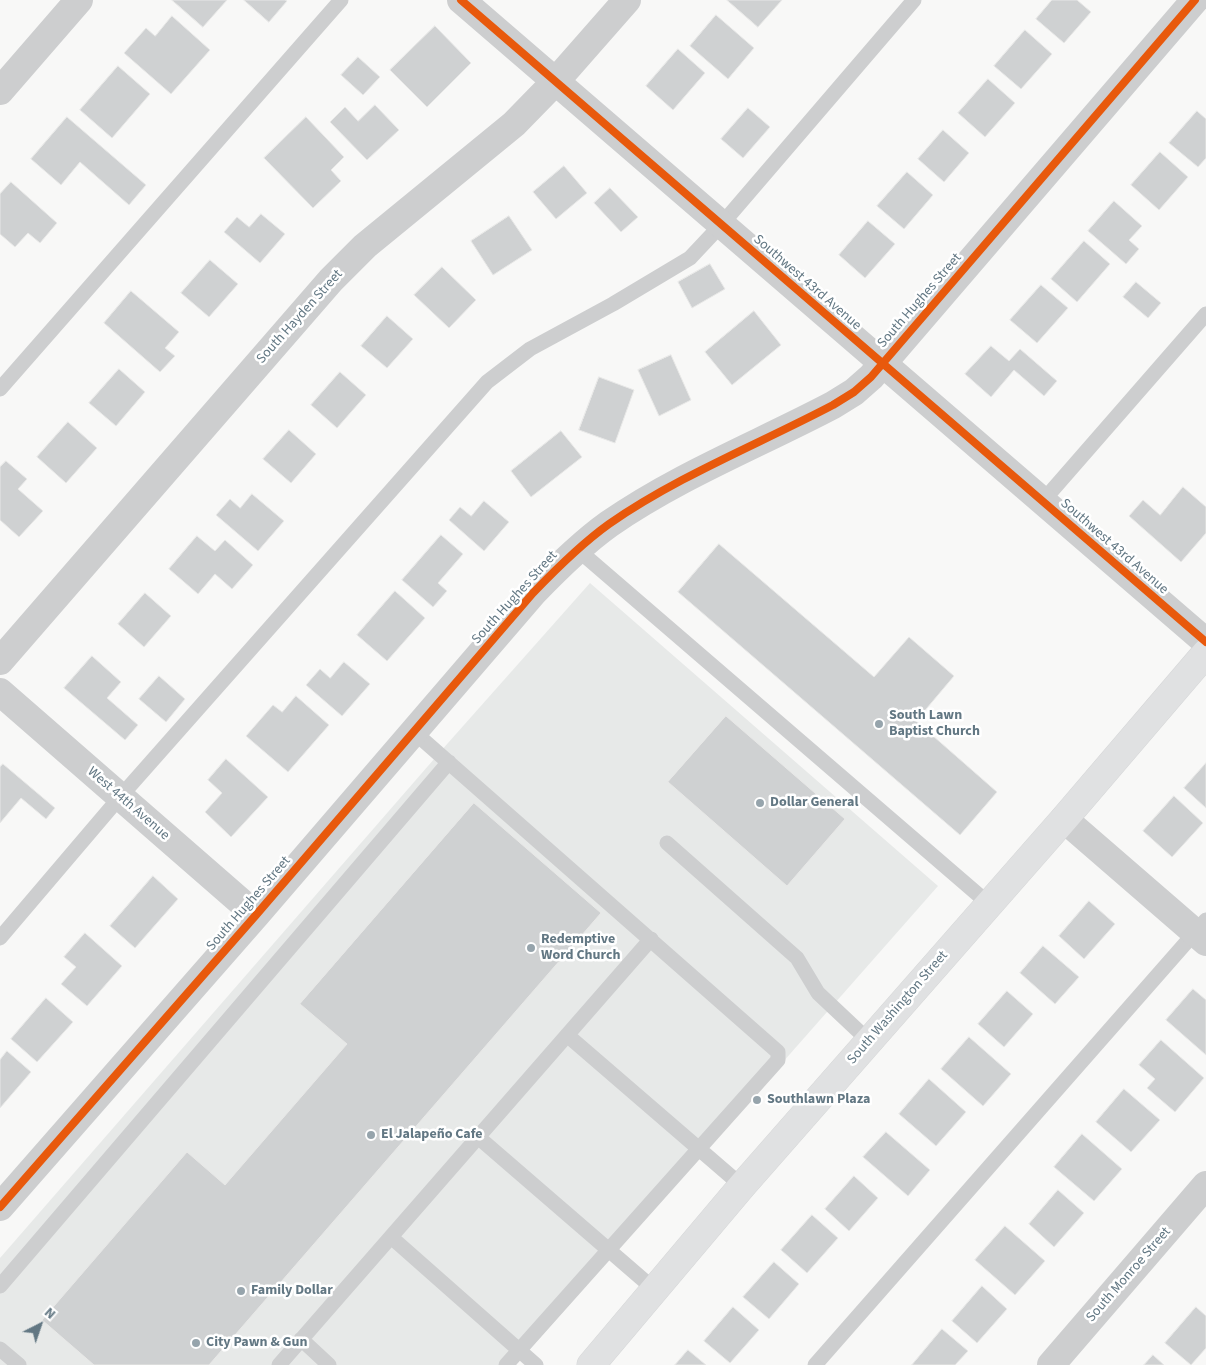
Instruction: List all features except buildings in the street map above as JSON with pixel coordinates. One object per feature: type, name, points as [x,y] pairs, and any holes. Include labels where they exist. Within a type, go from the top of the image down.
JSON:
[{"type":"main road","name":"South Washington Street","points":[[591,1365],[742,1186],[1064,819],[1206,653]]},
{"type":"street","points":[[0,91],[79,0]]},
{"type":"street","name":"Southwest 43rd Avenue","points":[[461,0],[1206,642]]},
{"type":"street","name":"South Hayden Street","points":[[0,661],[331,280],[365,246],[514,124],[555,82],[627,0]]},
{"type":"street","name":"South Hughes Street","points":[[0,1207],[256,915],[533,593],[577,550],[646,500],[833,405],[854,392],[882,364],[1195,0]]},
{"type":"street","name":"West 44th Avenue","points":[[0,692],[256,915]]},
{"type":"street","points":[[1064,819],[1202,932]]},
{"type":"street","name":"South Monroe Street","points":[[1051,1365],[1206,1185]]},
{"type":"lane","points":[[0,389],[342,0]]},
{"type":"lane","points":[[0,938],[120,797],[487,382],[530,349],[613,304],[690,258],[721,225],[914,0]]},
{"type":"lane","points":[[1042,502],[1206,314]]},
{"type":"lane","points":[[577,550],[989,904]]},
{"type":"lane","points":[[414,732],[778,1052],[778,1060],[506,1365]]},
{"type":"lane","points":[[0,1286],[449,762]]},
{"type":"lane","points":[[666,844],[797,958],[818,993],[869,1041]]},
{"type":"lane","points":[[815,1365],[1202,932]]},
{"type":"lane","points":[[279,1365],[651,939]]},
{"type":"lane","points":[[568,1034],[742,1186]]},
{"type":"lane","points":[[478,1137],[655,1290]]},
{"type":"lane","points":[[391,1237],[536,1365]]},
{"type":"lane","points":[[301,1339],[329,1365]]},
{"type":"lane","points":[[0,1349],[19,1365]]},
{"type":"shaded area","name":"Southlawn Plaza","points":[[590,583],[938,886],[516,1365],[0,1365],[0,1258],[448,743]]},
{"type":"cycle path","points":[[461,0],[1206,642]]},
{"type":"cycle path","points":[[0,1207],[551,574],[609,524],[635,507],[719,461],[833,405],[854,392],[871,377],[1195,0]]},
{"type":"place","name":"South Lawn Baptist Church","points":[[879,724]]},
{"type":"place","name":"Dollar General","points":[[760,803]]},
{"type":"place","name":"Redemptive Word Church","points":[[531,948]]},
{"type":"place","name":"Southlawn Plaza","points":[[757,1100]]},
{"type":"place","name":"El Jalapeño Cafe","points":[[371,1135]]},
{"type":"place","name":"Family Dollar","points":[[241,1291]]},
{"type":"place","name":"City Pawn & Gun","points":[[196,1343]]}]
